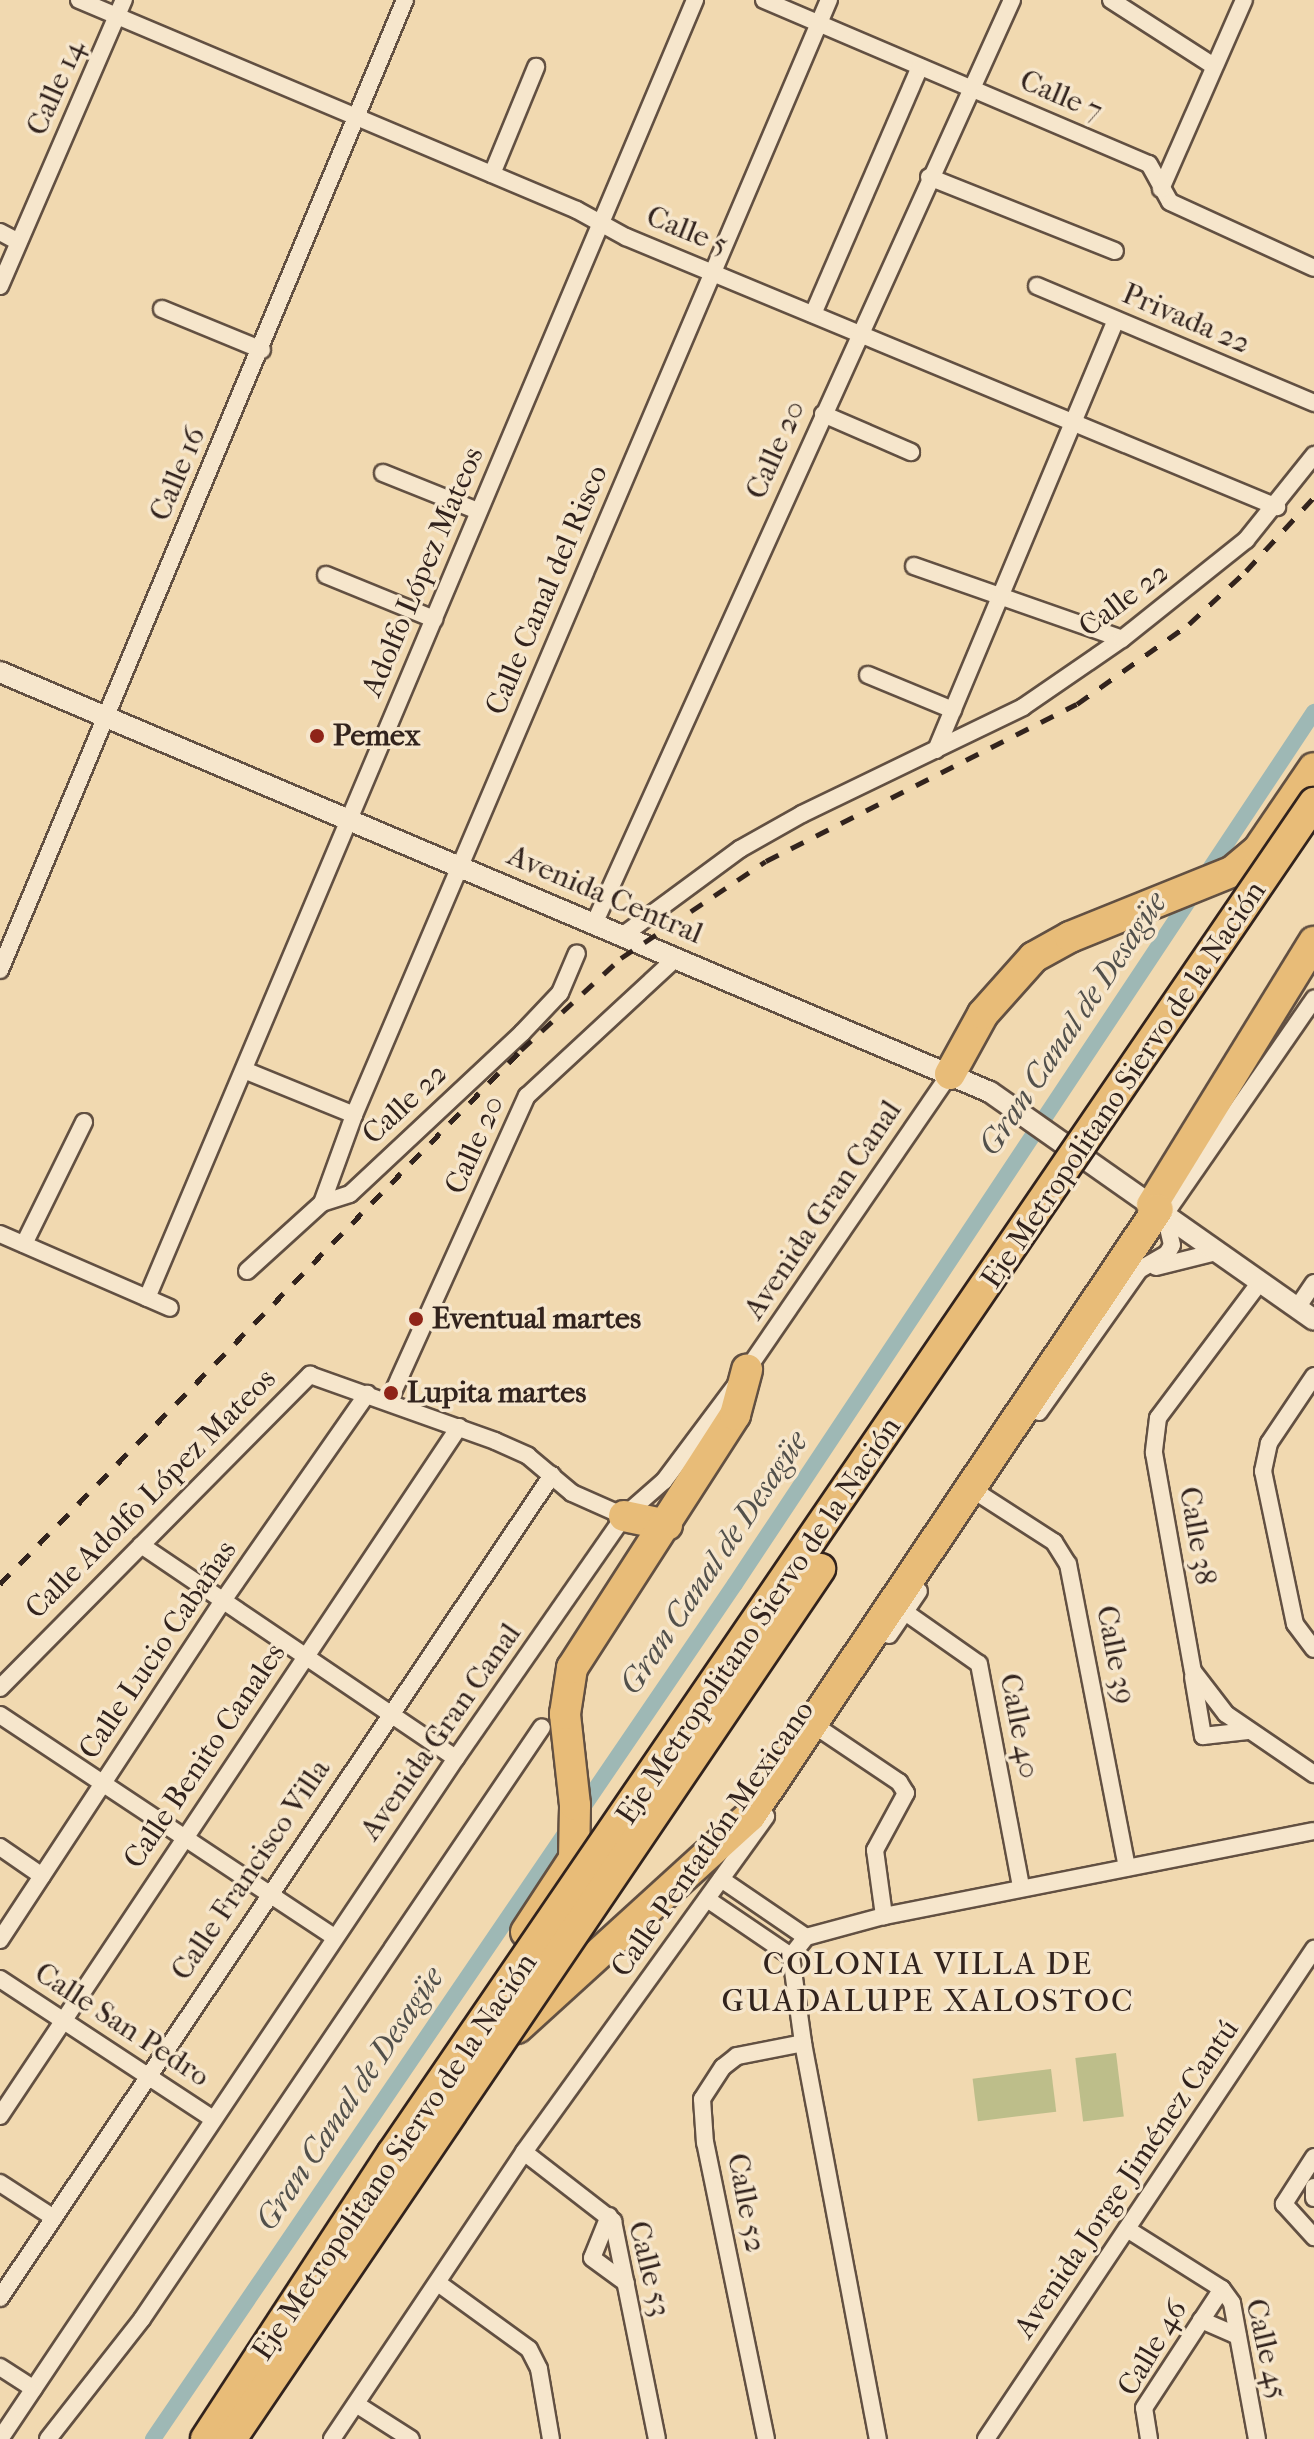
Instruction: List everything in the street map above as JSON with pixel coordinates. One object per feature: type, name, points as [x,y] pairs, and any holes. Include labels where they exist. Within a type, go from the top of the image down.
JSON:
[{"type":"highway","points":[[950,1074],[1007,983],[1034,957],[1070,937],[1233,871],[1258,850],[1314,768]]},
{"type":"highway","name":"Eje Metropolitano Siervo de la Nación","points":[[206,2439],[436,2094],[1314,803]]},
{"type":"highway","name":"Eje Metropolitano Siervo de la Nación","points":[[231,2439],[1314,838]]},
{"type":"highway","points":[[499,2045],[716,1852],[750,1816],[1158,1209],[1314,942]]},
{"type":"highway","points":[[436,2094],[484,1995],[574,1859],[575,1805],[565,1714],[572,1668],[667,1525],[735,1415],[747,1370]]},
{"type":"highway","points":[[624,1516],[667,1525]]},
{"type":"street","name":"Calle 5","points":[[79,0],[492,174],[711,272],[1277,507]]},
{"type":"street","name":"Calle 14","points":[[0,286],[124,0]]},
{"type":"street","name":"Calle 16","points":[[0,970],[104,717],[359,118],[405,0]]},
{"type":"street","name":"Adolfo López Mateos","points":[[147,1298],[695,0]]},
{"type":"street","name":"Calle 7","points":[[764,0],[1149,164],[1170,202],[1314,268]]},
{"type":"street","name":"Calle Canal del Risco","points":[[322,1203],[354,1115],[829,0]]},
{"type":"street","name":"Calle 20","points":[[594,924],[929,177],[1012,0]]},
{"type":"street","points":[[1111,0],[1214,66]]},
{"type":"street","points":[[1161,189],[1244,0]]},
{"type":"street","points":[[492,174],[536,67]]},
{"type":"street","points":[[813,314],[920,67]]},
{"type":"street","points":[[929,177],[1115,251]]},
{"type":"street","points":[[0,232],[19,242]]},
{"type":"street","name":"Privada 22","points":[[1037,286],[1314,403]]},
{"type":"street","points":[[162,309],[262,350]]},
{"type":"street","points":[[936,750],[1116,320]]},
{"type":"street","points":[[823,414],[911,452]]},
{"type":"street","name":"Calle 22","points":[[622,936],[740,849],[802,814],[1023,707],[1122,639],[1246,540],[1277,507],[1314,455]]},
{"type":"street","points":[[383,473],[478,511]]},
{"type":"street","points":[[914,566],[1122,639]]},
{"type":"street","points":[[326,575],[434,619]]},
{"type":"street","name":"Avenida Central","points":[[0,672],[950,1074],[1016,1110],[1305,1314]]},
{"type":"street","points":[[868,675],[953,710]]},
{"type":"street","name":"Calle 22","points":[[247,1271],[322,1203],[350,1194],[522,1033],[560,993],[577,953]]},
{"type":"street","name":"Calle 20","points":[[389,1401],[527,1096],[676,958]]},
{"type":"street","points":[[1158,1209],[1314,999]]},
{"type":"street","points":[[244,1070],[354,1115]]},
{"type":"street","name":"Avenida Gran Canal","points":[[0,2439],[334,1937],[624,1516],[664,1481],[747,1370],[950,1074]]},
{"type":"street","points":[[24,1244],[84,1122]]},
{"type":"street","name":"Calle Pentatlón Mexicano","points":[[332,2439],[524,2152],[721,1879],[905,1612],[981,1495],[1139,1270],[1167,1254],[1172,1245],[1158,1209]]},
{"type":"street","points":[[0,1234],[170,1308]]},
{"type":"street","points":[[1139,1270],[1216,1252]]},
{"type":"street","name":"Calle 38","points":[[1260,1282],[1155,1425],[1154,1453],[1193,1671],[1215,1705],[1248,1731],[1314,1774]]},
{"type":"street","points":[[1305,1314],[1314,1283]]},
{"type":"street","name":"Calle Adolfo López Mateos","points":[[0,1688],[310,1375],[367,1394]]},
{"type":"street","points":[[1314,1376],[1269,1443],[1263,1471],[1295,1624],[1314,1649]]},
{"type":"street","points":[[367,1394],[528,1456],[572,1493],[624,1516]]},
{"type":"street","name":"Calle Lucio Cabañas","points":[[0,1940],[222,1602],[367,1394]]},
{"type":"street","name":"Calle Benito Canales","points":[[0,2116],[459,1427]]},
{"type":"street","name":"Calle Francisco Villa","points":[[0,2298],[387,1716],[552,1475]]},
{"type":"street","name":"Calle 39","points":[[981,1495],[1054,1542],[1068,1564],[1127,1867]]},
{"type":"street","points":[[141,1545],[387,1716],[456,1758]]},
{"type":"street","name":"Calle 40","points":[[905,1612],[979,1664],[1021,1887]]},
{"type":"street","points":[[1193,1671],[1203,1736],[1248,1731]]},
{"type":"street","points":[[0,1715],[334,1937]]},
{"type":"street","points":[[48,2439],[142,2319],[542,1727]]},
{"type":"street","points":[[823,1731],[899,1782],[906,1793],[875,1850],[884,1916]]},
{"type":"street","points":[[878,2439],[803,2043],[791,1956],[806,1937],[884,1916],[1314,1832]]},
{"type":"street","points":[[0,1847],[42,1876]]},
{"type":"street","points":[[721,1879],[806,1937]]},
{"type":"street","points":[[707,1899],[791,1956]]},
{"type":"street","name":"Avenida Jorge Jiménez Cantú","points":[[986,2439],[1314,1949]]},
{"type":"street","name":"Calle San Pedro","points":[[0,1979],[212,2118]]},
{"type":"street","name":"Calle 52","points":[[766,2439],[705,2143],[702,2099],[737,2056],[803,2043]]},
{"type":"street","name":"Calle 53","points":[[524,2152],[609,2216],[626,2283],[657,2439]]},
{"type":"street","points":[[1314,2157],[1284,2204],[1314,2237]]},
{"type":"street","points":[[0,2183],[54,2218]]},
{"type":"street","points":[[1314,2187],[1314,2198]]},
{"type":"street","points":[[609,2216],[592,2258],[626,2283]]},
{"type":"street","name":"Calle 45","points":[[1127,2229],[1222,2289],[1232,2303],[1257,2439]]},
{"type":"street","points":[[438,2283],[529,2349],[539,2369],[551,2439]]},
{"type":"street","name":"Calle 46","points":[[1149,2439],[1143,2411],[1222,2289]]},
{"type":"street","points":[[1201,2320],[1238,2336]]},
{"type":"street","points":[[0,2367],[34,2389]]},
{"type":"street","points":[[356,2404],[411,2439]]},
{"type":"green space","points":[[1116,2053],[1124,2117],[1083,2122],[1075,2058]]},
{"type":"green space","points":[[1051,2069],[1056,2112],[978,2121],[973,2079]]},
{"type":"waterway","name":"Gran Canal de Desagüe","points":[[153,2439],[735,1584],[1314,712]]},
{"type":"railway","points":[[0,1584],[521,1050],[621,958],[766,861],[1077,704],[1189,624],[1246,571],[1314,497]]},
{"type":"place","name":"Pemex","points":[[317,736]]},
{"type":"place","name":"Eventual martes","points":[[416,1319]]},
{"type":"place","name":"Lupita martes","points":[[391,1393]]},
{"type":"district","name":"COLONIA VILLA DE GUADALUPE XALOSTOC","points":[[928,1984]]}]
